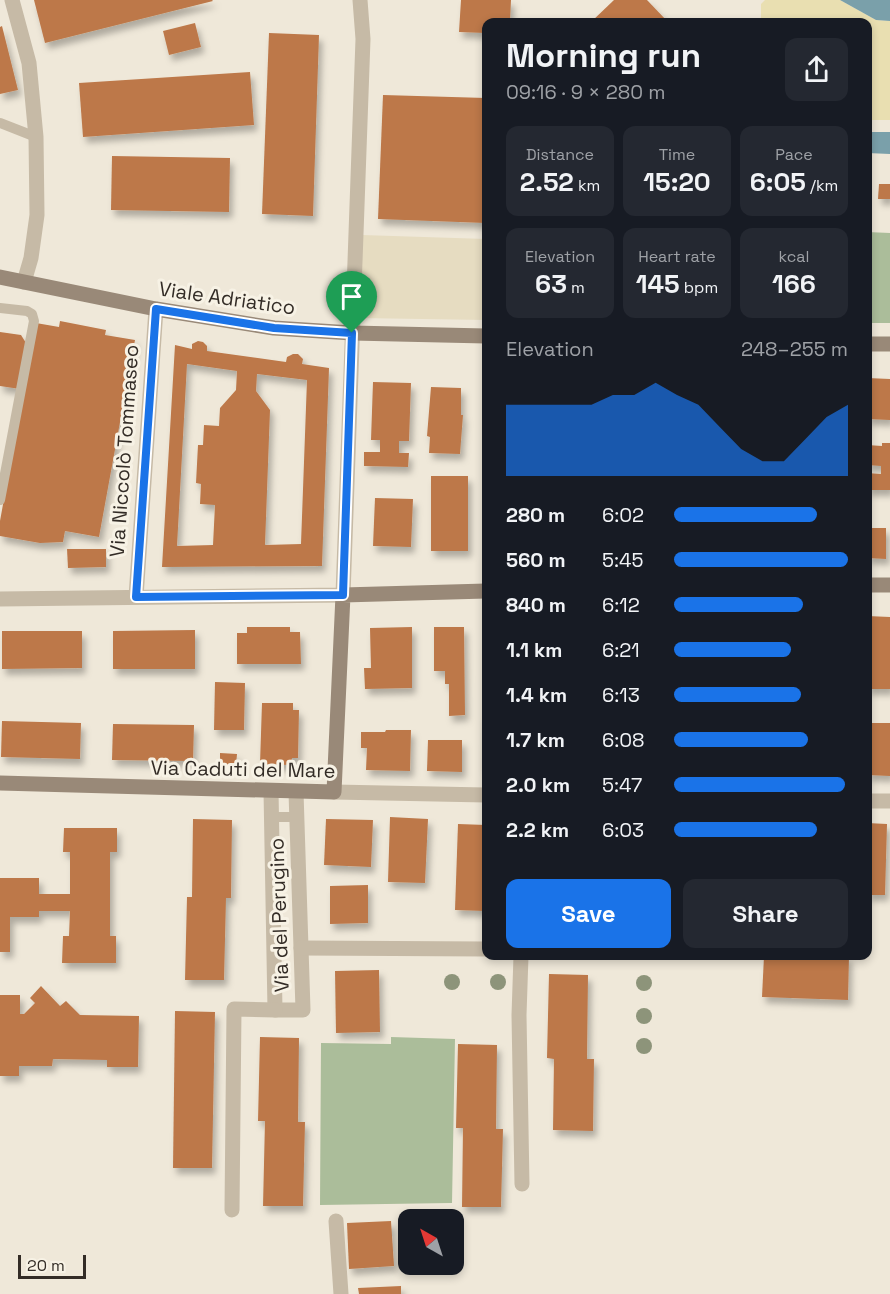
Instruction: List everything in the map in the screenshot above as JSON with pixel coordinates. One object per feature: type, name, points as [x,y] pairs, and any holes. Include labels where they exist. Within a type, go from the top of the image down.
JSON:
[{"type":"street","points":[[12,0],[29,63],[36,137],[37,215],[31,258],[24,282]]},
{"type":"street","points":[[333,792],[343,595],[363,39],[360,0]]},
{"type":"street","name":"Viale Adriatico","points":[[0,277],[156,309],[274,328],[352,333],[482,336]]},
{"type":"street","name":"Via Niccolò Tommaseo","points":[[136,597],[156,309]]},
{"type":"street","points":[[872,344],[890,344]]},
{"type":"street","points":[[872,585],[890,585]]},
{"type":"street","points":[[0,598],[343,595],[482,591]]},
{"type":"street","name":"Via Caduti del Mare","points":[[0,783],[482,795]]},
{"type":"street","name":"Via del Perugino","points":[[271,791],[275,1010]]},
{"type":"street","name":"Via del Perugino","points":[[232,1210],[234,1009],[303,1010],[296,792]]},
{"type":"street","points":[[872,801],[890,801]]},
{"type":"street","points":[[301,948],[482,949]]},
{"type":"street","points":[[521,960],[519,1015],[522,1184]]},
{"type":"street","points":[[336,1221],[342,1294]]},
{"type":"lane","points":[[0,123],[36,137]]},
{"type":"lane","points":[[0,308],[27,311],[32,314],[34,321],[0,500]]},
{"type":"lane","points":[[270,817],[296,817]]},
{"type":"green space","points":[[872,232],[890,233],[890,323],[872,323]]},
{"type":"green space","points":[[391,1037],[455,1039],[452,1203],[320,1205],[321,1043],[391,1044]]},
{"type":"sand","points":[[765,0],[840,0],[876,20],[890,21],[890,120],[872,120],[872,18],[761,18],[761,4]]},
{"type":"shaded area","points":[[362,235],[482,239],[482,320],[359,318]]},
{"type":"water","points":[[840,0],[890,0],[890,21],[876,20]]},
{"type":"water","points":[[872,132],[890,132],[890,154],[872,153]]},
{"type":"building","points":[[34,0],[212,0],[213,1],[45,43]]},
{"type":"building","points":[[461,0],[511,0],[510,18],[482,18],[482,33],[459,32]]},
{"type":"building","points":[[614,0],[647,0],[664,18],[595,18]]},
{"type":"building","points":[[195,23],[201,47],[169,55],[163,31]]},
{"type":"building","points":[[2,26],[18,90],[0,94],[0,27]]},
{"type":"building","points":[[269,33],[319,35],[313,216],[262,214]]},
{"type":"building","points":[[250,72],[254,125],[83,137],[79,83]]},
{"type":"building","points":[[383,95],[482,98],[482,223],[378,219]]},
{"type":"building","points":[[112,156],[230,158],[229,212],[111,210]]},
{"type":"building","points":[[879,184],[890,184],[890,199],[878,199]]},
{"type":"building","points":[[60,321],[106,330],[105,335],[135,340],[99,537],[65,531],[63,542],[40,543],[0,536],[0,521],[36,323],[59,327]]},
{"type":"building","points":[[0,332],[21,335],[26,343],[20,389],[0,386]]},
{"type":"building","points":[[198,341],[207,346],[207,351],[286,362],[287,357],[298,354],[303,359],[302,364],[329,368],[322,566],[162,567],[175,345],[192,349],[192,344]],"holes":[[[187,364],[237,371],[236,390],[220,408],[219,426],[204,425],[203,445],[198,445],[196,483],[201,484],[200,504],[215,505],[213,545],[177,546]],[[257,374],[307,380],[301,544],[265,545],[270,410],[256,391]]]},
{"type":"building","points":[[872,378],[890,379],[890,420],[872,419]]},
{"type":"building","points":[[373,382],[411,383],[409,441],[399,441],[399,453],[409,453],[408,467],[364,466],[364,452],[380,452],[380,440],[371,440]]},
{"type":"building","points":[[431,387],[461,388],[461,415],[463,415],[460,454],[429,453],[430,437],[427,436]]},
{"type":"building","points":[[882,443],[890,443],[890,490],[872,490],[872,473],[881,474],[881,466],[872,465],[872,445],[882,446]]},
{"type":"building","points":[[431,476],[468,476],[468,551],[431,551]]},
{"type":"building","points":[[375,498],[413,499],[411,547],[373,546]]},
{"type":"building","points":[[872,528],[886,528],[886,559],[872,558]]},
{"type":"building","points":[[67,549],[106,549],[106,567],[68,568]]},
{"type":"building","points":[[872,616],[890,617],[890,689],[872,689]]},
{"type":"building","points":[[247,627],[290,627],[290,632],[300,632],[301,664],[237,664],[237,633],[247,633]]},
{"type":"building","points":[[412,627],[412,688],[365,689],[364,668],[371,668],[370,628]]},
{"type":"building","points":[[434,627],[464,627],[465,715],[449,716],[449,684],[445,684],[445,671],[434,671]]},
{"type":"building","points":[[195,630],[195,669],[113,669],[113,631]]},
{"type":"building","points":[[2,631],[82,631],[82,668],[2,669]]},
{"type":"building","points":[[215,682],[245,683],[244,730],[214,730]]},
{"type":"building","points":[[262,703],[293,703],[293,710],[299,710],[298,758],[292,758],[291,765],[260,764]]},
{"type":"building","points":[[2,721],[81,723],[80,759],[1,757]]},
{"type":"building","points":[[872,723],[890,723],[890,776],[872,775]]},
{"type":"building","points":[[113,724],[194,725],[193,761],[112,760]]},
{"type":"building","points":[[386,730],[411,730],[410,771],[366,770],[367,748],[361,748],[361,732],[385,732]]},
{"type":"building","points":[[428,740],[462,740],[462,772],[427,771]]},
{"type":"building","points":[[220,753],[237,754],[236,765],[220,764]]},
{"type":"building","points":[[390,817],[428,819],[425,883],[388,882]]},
{"type":"building","points":[[193,819],[232,820],[231,898],[226,898],[224,980],[185,980],[187,897],[192,897]]},
{"type":"building","points":[[326,819],[373,820],[371,867],[324,865]]},
{"type":"building","points":[[872,823],[887,824],[885,895],[872,895]]},
{"type":"building","points":[[458,824],[482,825],[482,911],[455,910]]},
{"type":"building","points":[[64,828],[117,828],[117,852],[110,852],[110,936],[116,936],[116,963],[62,963],[63,936],[69,936],[70,911],[39,911],[39,917],[10,917],[10,952],[0,952],[0,878],[39,878],[39,894],[70,894],[70,852],[63,852]]},
{"type":"building","points":[[368,885],[368,923],[330,924],[330,886]]},
{"type":"building","points":[[764,960],[849,960],[848,1000],[762,997]]},
{"type":"building","points":[[379,970],[380,1032],[336,1033],[335,971]]},
{"type":"building","points":[[549,974],[588,975],[587,1059],[594,1059],[593,1131],[553,1130],[554,1059],[547,1058]]},
{"type":"building","points":[[41,986],[60,1006],[66,1001],[80,1015],[139,1016],[138,1067],[107,1067],[107,1060],[53,1059],[52,1066],[19,1066],[19,1076],[0,1076],[0,995],[20,995],[20,1014],[24,1014],[35,1003],[30,998]]},
{"type":"building","points":[[175,1011],[215,1012],[212,1168],[173,1168]]},
{"type":"building","points":[[260,1037],[299,1038],[298,1122],[305,1122],[303,1206],[263,1206],[265,1121],[258,1121]]},
{"type":"building","points":[[458,1044],[497,1045],[496,1129],[503,1129],[501,1207],[462,1207],[463,1128],[456,1128]]},
{"type":"building","points":[[391,1221],[394,1266],[349,1269],[347,1223]]},
{"type":"building","points":[[401,1286],[401,1294],[359,1294],[358,1288]]},
{"type":"route","points":[[156,309],[274,328],[352,333],[343,595],[136,597],[156,309]]}]
